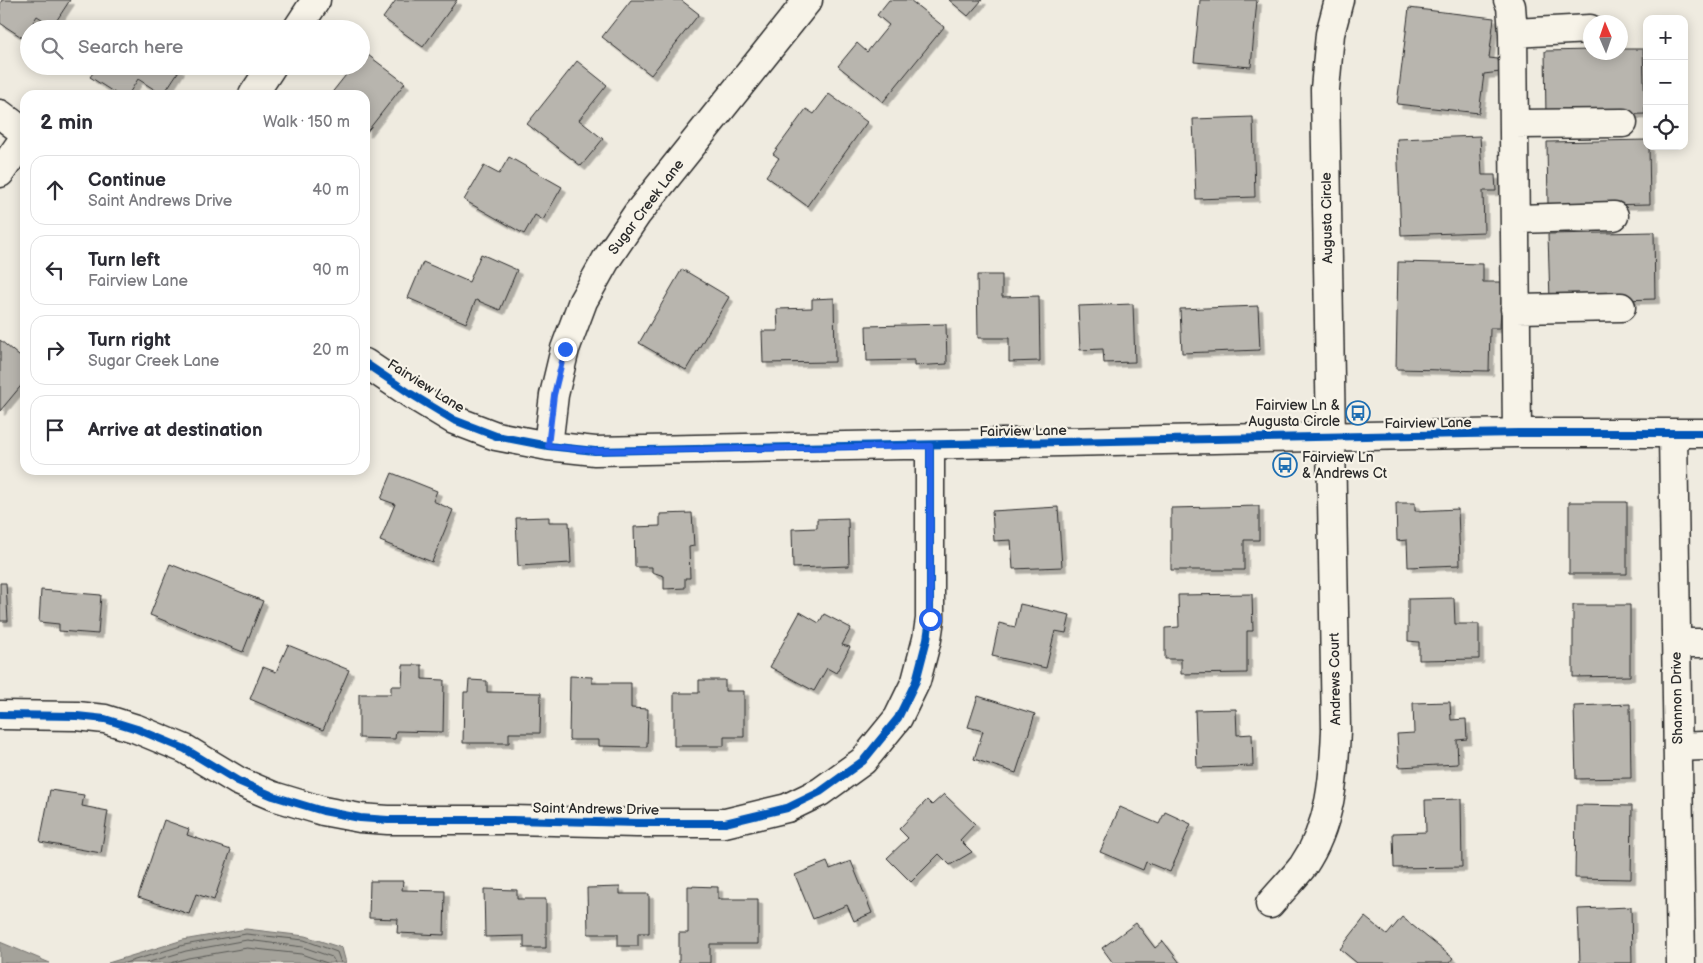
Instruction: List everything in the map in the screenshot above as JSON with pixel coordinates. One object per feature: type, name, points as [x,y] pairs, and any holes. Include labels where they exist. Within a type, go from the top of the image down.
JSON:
[{"type":"street","points":[[303,20],[316,0]]},
{"type":"street","name":"Sugar Creek Lane","points":[[548,446],[554,395],[565,349],[582,301],[606,260],[637,214],[808,0]]},
{"type":"street","name":"Augusta Circle","points":[[1332,437],[1325,89],[1330,34],[1339,0]]},
{"type":"street","points":[[1508,0],[1511,6],[1513,33],[1515,124],[1517,434]]},
{"type":"street","points":[[1513,33],[1583,29]]},
{"type":"street","points":[[256,90],[266,75]]},
{"type":"street","points":[[0,114],[20,129]]},
{"type":"street","points":[[1515,124],[1623,123]]},
{"type":"street","points":[[0,173],[20,144]]},
{"type":"street","points":[[1515,220],[1614,216]]},
{"type":"street","points":[[1515,309],[1621,306]]},
{"type":"street","name":"Fairview Lane","points":[[370,366],[454,420],[496,436],[548,446],[595,451],[1332,437],[1703,433]]},
{"type":"street","name":"Shannon Drive","points":[[1673,433],[1690,643],[1692,936],[1681,963]]},
{"type":"street","name":"Andrews Court","points":[[1270,904],[1302,866],[1315,842],[1325,818],[1334,778],[1336,730],[1332,437]]},
{"type":"street","name":"Saint Andrews Drive","points":[[0,715],[105,718],[185,749],[238,781],[273,796],[323,811],[360,818],[388,820],[725,823],[787,808],[820,792],[863,761],[898,718],[916,681],[930,619],[930,446]]},
{"type":"water","points":[[246,929],[305,936],[342,948],[346,963],[108,963],[183,940]]},
{"type":"water","points":[[0,942],[50,963],[0,963]]},
{"type":"building","points":[[2,0],[70,0],[57,20],[43,20],[37,16],[34,20],[20,20],[20,36],[0,23],[0,4]]},
{"type":"building","points":[[396,0],[457,0],[423,47],[383,18]]},
{"type":"building","points":[[631,0],[681,0],[699,14],[651,75],[602,37]]},
{"type":"building","points":[[889,0],[910,0],[944,27],[883,102],[838,66],[857,43],[867,52],[889,25],[877,15]]},
{"type":"building","points":[[949,0],[982,0],[968,16]]},
{"type":"building","points":[[1200,0],[1257,0],[1251,67],[1194,62]]},
{"type":"building","points":[[1409,8],[1494,18],[1489,58],[1498,59],[1500,72],[1484,74],[1479,113],[1397,104]]},
{"type":"building","points":[[1628,49],[1643,49],[1643,114],[1546,117],[1545,51],[1583,50],[1583,60],[1628,60]]},
{"type":"building","points":[[370,57],[405,83],[370,128],[370,90],[334,90],[346,75],[370,75]]},
{"type":"building","points":[[577,61],[607,85],[579,120],[603,139],[581,166],[527,124]]},
{"type":"building","points":[[91,75],[176,75],[166,90],[155,90],[138,79],[131,90],[110,90],[90,77]]},
{"type":"building","points":[[829,94],[867,122],[807,206],[766,176],[779,158],[773,154],[806,109],[814,114]]},
{"type":"building","points":[[1253,117],[1255,197],[1196,199],[1193,119]]},
{"type":"building","points":[[1480,136],[1482,175],[1495,175],[1496,191],[1483,191],[1484,232],[1401,235],[1397,139]]},
{"type":"building","points":[[1643,140],[1643,150],[1649,150],[1650,204],[1548,206],[1547,142]]},
{"type":"building","points":[[509,157],[562,187],[543,220],[535,215],[524,234],[464,200],[484,166],[499,174]]},
{"type":"building","points":[[1654,232],[1655,299],[1550,302],[1548,234]]},
{"type":"building","points":[[481,254],[517,270],[500,310],[476,300],[466,323],[408,298],[423,262],[469,282]]},
{"type":"building","points":[[1398,262],[1483,264],[1483,282],[1502,282],[1500,328],[1490,328],[1489,371],[1396,369]]},
{"type":"building","points":[[682,269],[729,297],[686,370],[639,343]]},
{"type":"building","points":[[977,275],[1002,275],[1002,297],[1039,296],[1040,361],[1009,362],[1009,338],[978,338]]},
{"type":"building","points":[[834,298],[835,362],[763,363],[762,331],[778,331],[777,309],[812,308],[812,299]]},
{"type":"building","points":[[1133,304],[1135,362],[1104,363],[1103,349],[1080,350],[1078,306]]},
{"type":"building","points":[[1258,306],[1260,350],[1182,353],[1180,309]]},
{"type":"building","points":[[946,324],[947,364],[914,366],[914,360],[867,361],[866,326]]},
{"type":"building","points":[[0,340],[20,357],[20,387],[0,411]]},
{"type":"building","points":[[392,473],[437,491],[433,501],[453,510],[432,562],[380,541],[395,504],[381,499]]},
{"type":"building","points":[[1569,502],[1627,502],[1627,574],[1569,574]]},
{"type":"building","points":[[1396,503],[1415,503],[1415,511],[1458,509],[1460,565],[1408,567],[1407,540],[1397,541]]},
{"type":"building","points":[[1259,506],[1259,540],[1244,540],[1244,570],[1171,570],[1171,508]]},
{"type":"building","points":[[1058,507],[1062,567],[1013,569],[1011,540],[994,541],[992,511]]},
{"type":"building","points":[[692,513],[694,546],[689,547],[690,578],[685,578],[685,588],[664,589],[664,576],[652,572],[652,567],[635,567],[634,527],[660,526],[660,514]]},
{"type":"building","points":[[549,517],[549,522],[569,522],[571,563],[518,566],[516,518]]},
{"type":"building","points":[[848,518],[849,566],[793,568],[792,529],[817,528],[817,519]]},
{"type":"building","points":[[170,564],[263,601],[243,652],[150,615]]},
{"type":"building","points":[[0,583],[6,583],[8,621],[0,621]]},
{"type":"building","points":[[41,590],[101,595],[98,634],[59,631],[59,624],[39,622]]},
{"type":"building","points":[[1252,594],[1253,631],[1247,631],[1247,673],[1181,674],[1181,659],[1165,659],[1165,628],[1179,627],[1178,595]]},
{"type":"building","points":[[1454,598],[1455,624],[1479,624],[1479,659],[1419,660],[1419,642],[1408,641],[1408,599]]},
{"type":"building","points":[[1020,604],[1070,615],[1066,633],[1055,631],[1046,668],[992,656],[999,623],[1015,627]]},
{"type":"building","points":[[1573,605],[1630,605],[1630,676],[1573,677]]},
{"type":"building","points":[[800,612],[819,623],[824,614],[851,628],[842,645],[850,647],[836,673],[827,668],[814,691],[770,667]]},
{"type":"building","points":[[288,645],[349,670],[323,730],[250,699],[263,667],[276,672]]},
{"type":"building","points":[[403,665],[422,665],[422,679],[444,680],[443,732],[396,731],[395,739],[359,738],[359,694],[391,694],[391,686],[402,686]]},
{"type":"building","points":[[570,676],[592,677],[592,683],[631,683],[631,708],[648,709],[647,747],[599,746],[599,740],[569,740]]},
{"type":"building","points":[[469,680],[487,681],[487,692],[541,693],[540,733],[509,733],[509,743],[463,743],[464,692],[468,692]]},
{"type":"building","points":[[699,680],[725,680],[725,691],[744,691],[744,737],[724,737],[724,746],[674,746],[674,693],[699,693]]},
{"type":"building","points":[[978,696],[1035,714],[1016,773],[974,759],[983,731],[968,727]]},
{"type":"building","points":[[1450,702],[1451,720],[1466,719],[1467,739],[1457,740],[1458,764],[1399,767],[1397,734],[1414,733],[1413,703]]},
{"type":"building","points":[[1630,704],[1631,778],[1576,779],[1574,706]]},
{"type":"building","points":[[1236,709],[1237,735],[1252,734],[1253,766],[1197,768],[1195,710]]},
{"type":"building","points":[[50,790],[84,795],[82,806],[108,811],[101,853],[40,842]]},
{"type":"building","points":[[944,794],[975,824],[960,840],[972,852],[950,865],[939,854],[911,882],[887,858],[908,838],[899,829],[927,800],[932,805]]},
{"type":"building","points":[[1461,799],[1462,867],[1394,868],[1393,833],[1426,832],[1425,800]]},
{"type":"building","points":[[1576,805],[1632,806],[1631,879],[1575,878]]},
{"type":"building","points":[[1120,807],[1159,824],[1165,812],[1191,824],[1170,872],[1146,862],[1143,870],[1100,852]]},
{"type":"building","points":[[164,820],[189,829],[187,835],[231,850],[214,900],[196,894],[189,914],[138,897]]},
{"type":"building","points":[[851,861],[872,913],[854,921],[847,905],[813,919],[795,875],[827,862],[830,869]]},
{"type":"building","points":[[370,881],[403,881],[402,890],[445,891],[444,935],[397,933],[398,919],[369,918]]},
{"type":"building","points":[[688,886],[718,887],[718,899],[758,899],[758,944],[710,944],[710,963],[679,963],[679,933],[688,933]]},
{"type":"building","points":[[620,887],[620,894],[649,894],[649,933],[638,933],[638,946],[618,946],[618,934],[588,934],[587,888]]},
{"type":"building","points":[[484,889],[517,890],[517,899],[546,899],[546,948],[524,948],[524,936],[485,937]]},
{"type":"building","points":[[1631,907],[1632,963],[1580,963],[1578,909]]},
{"type":"building","points":[[1365,917],[1387,935],[1402,917],[1453,958],[1449,963],[1357,963],[1340,949]]},
{"type":"building","points":[[1136,923],[1155,948],[1163,941],[1180,963],[1113,963],[1102,948]]},
{"type":"cycle path","points":[[370,366],[454,420],[496,436],[548,446],[595,451],[1517,433],[1703,433]]},
{"type":"cycle path","points":[[0,715],[77,716],[105,719],[137,729],[185,749],[238,781],[273,796],[323,811],[360,818],[388,820],[725,823],[787,808],[820,792],[863,761],[898,718],[916,681],[930,619],[930,446]]},
{"type":"place","name":"Fairview Ln & Augusta Circle","points":[[1358,413]]},
{"type":"place","name":"Fairview Ln & Andrews Ct","points":[[1285,465]]},
{"type":"route","points":[[565,349],[554,395],[548,446],[595,451],[930,446],[930,619]]}]
